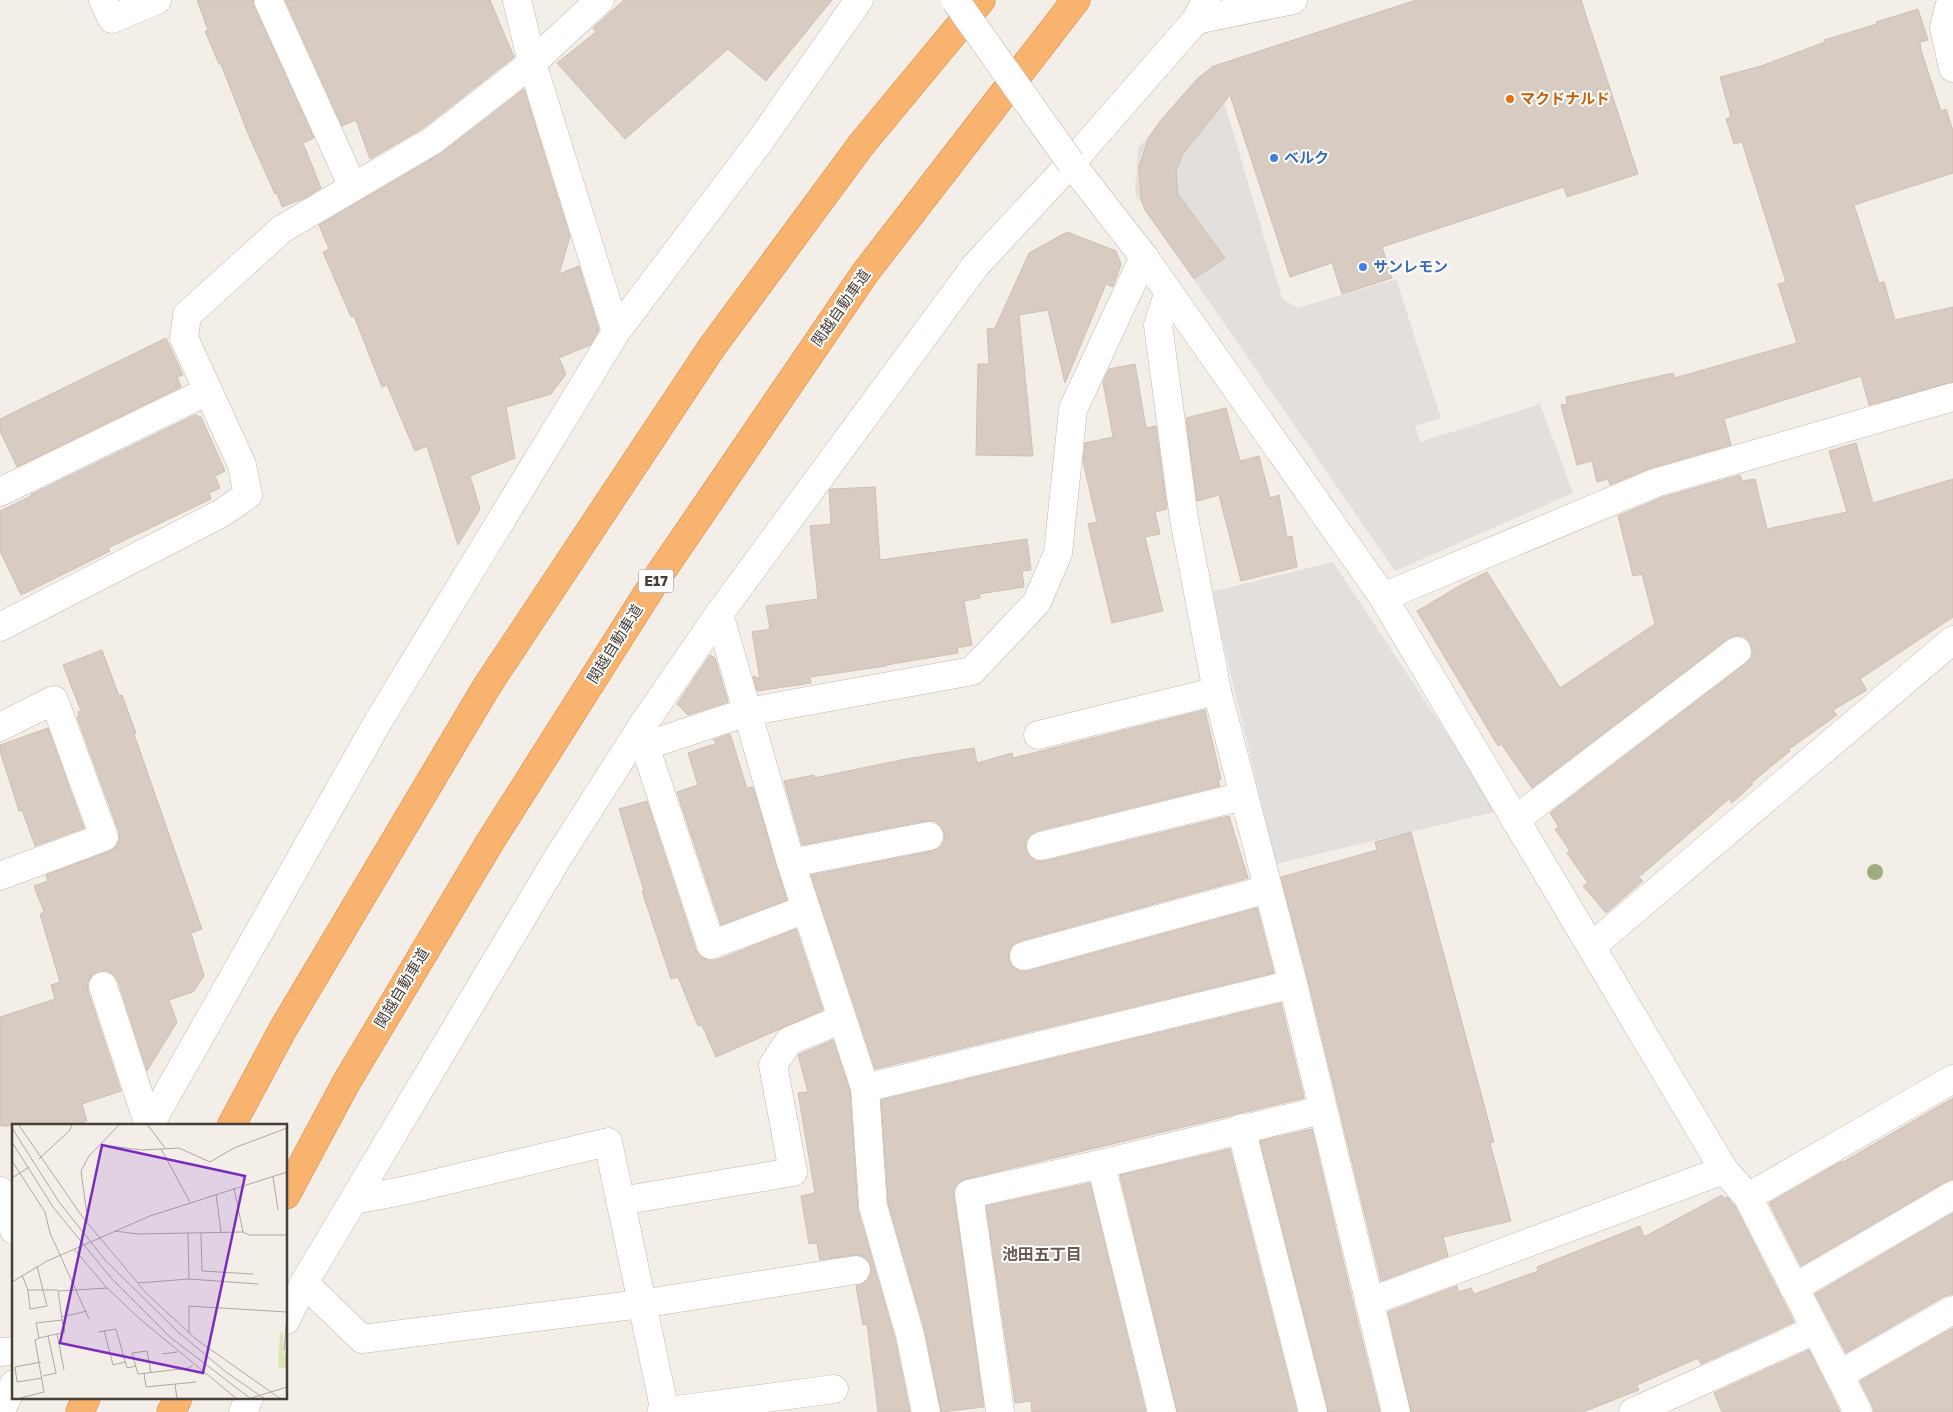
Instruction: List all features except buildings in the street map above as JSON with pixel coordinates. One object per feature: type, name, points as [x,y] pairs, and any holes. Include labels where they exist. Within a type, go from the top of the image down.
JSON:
[{"type":"highway","points":[[232,1124],[283,1029],[487,686],[707,355],[861,145],[980,0]]},
{"type":"highway","name":"関越自動車道","points":[[288,1191],[346,1083],[490,842],[659,575],[865,272],[1076,0]]},
{"type":"highway","points":[[80,1412],[85,1400]]},
{"type":"highway","points":[[170,1412],[177,1400]]},
{"type":"street","points":[[103,0],[112,19],[157,0]]},
{"type":"street","points":[[268,0],[354,187]]},
{"type":"street","points":[[517,0],[532,63],[616,332]]},
{"type":"street","points":[[0,627],[220,514],[248,495],[242,465],[184,338],[187,316],[282,228],[432,141],[532,63],[600,0]]},
{"type":"street","points":[[150,1124],[379,720],[616,332],[760,141],[858,0]]},
{"type":"street","points":[[955,0],[1071,163],[1144,257],[1383,597],[1724,1170],[1748,1197],[1858,1412]]},
{"type":"street","points":[[288,1316],[304,1283],[557,859],[644,736],[719,614],[976,265],[1071,163],[1201,10],[1293,0]]},
{"type":"street","points":[[1951,0],[1944,28],[1953,68]]},
{"type":"street","points":[[644,736],[747,712],[972,671],[1037,602],[1058,553],[1073,409],[1144,257]]},
{"type":"street","points":[[1169,292],[1158,325],[1184,519],[1217,691],[1293,984],[1396,1412]]},
{"type":"street","points":[[0,492],[208,390]]},
{"type":"street","points":[[1383,597],[1655,483],[1953,397]]},
{"type":"street","points":[[719,614],[791,862],[865,1088],[873,1206],[910,1335],[926,1412]]},
{"type":"street","points":[[1592,946],[1953,640]]},
{"type":"street","points":[[1515,820],[1737,651]]},
{"type":"street","points":[[1038,735],[1217,691]]},
{"type":"street","points":[[0,727],[54,700],[104,837],[0,876]]},
{"type":"street","points":[[644,736],[711,945],[806,909]]},
{"type":"street","points":[[1042,846],[1244,796]]},
{"type":"street","points":[[791,862],[929,836]]},
{"type":"street","points":[[1024,956],[1268,889]]},
{"type":"street","points":[[865,1088],[1293,984]]},
{"type":"street","points":[[103,986],[148,1124]]},
{"type":"street","points":[[620,1202],[793,1172],[773,1065],[789,1041],[842,1019]]},
{"type":"street","points":[[1748,1197],[1953,1079]]},
{"type":"street","points":[[1000,1412],[969,1194],[1322,1110]]},
{"type":"street","points":[[1241,1128],[1313,1412]]},
{"type":"street","points":[[354,1200],[407,1190],[608,1142],[663,1412],[834,1389]]},
{"type":"street","points":[[1101,1164],[1162,1412]]},
{"type":"street","points":[[1369,1302],[1724,1170]]},
{"type":"street","points":[[0,1191],[12,1224]]},
{"type":"street","points":[[1794,1288],[1953,1196]]},
{"type":"street","points":[[304,1283],[362,1339],[641,1304],[856,1270]]},
{"type":"street","points":[[1839,1376],[1953,1310]]},
{"type":"street","points":[[1632,1412],[1815,1330]]},
{"type":"street","points":[[0,1412],[12,1388]]},
{"type":"street","points":[[243,1412],[248,1400]]},
{"type":"shaded area","points":[[1213,64],[1282,298],[1297,308],[1396,279],[1441,418],[1415,426],[1420,442],[1540,404],[1573,493],[1395,571],[1135,194],[1138,148]]},
{"type":"shaded area","points":[[1333,562],[1498,811],[1276,864],[1211,592]]},
{"type":"place","name":"マクドナルド","points":[[1510,99]]},
{"type":"place","name":"ベルク","points":[[1274,158]]},
{"type":"place","name":"サンレモン","points":[[1363,267]]},
{"type":"district","name":"池田五丁目","points":[[1042,1254]]}]
